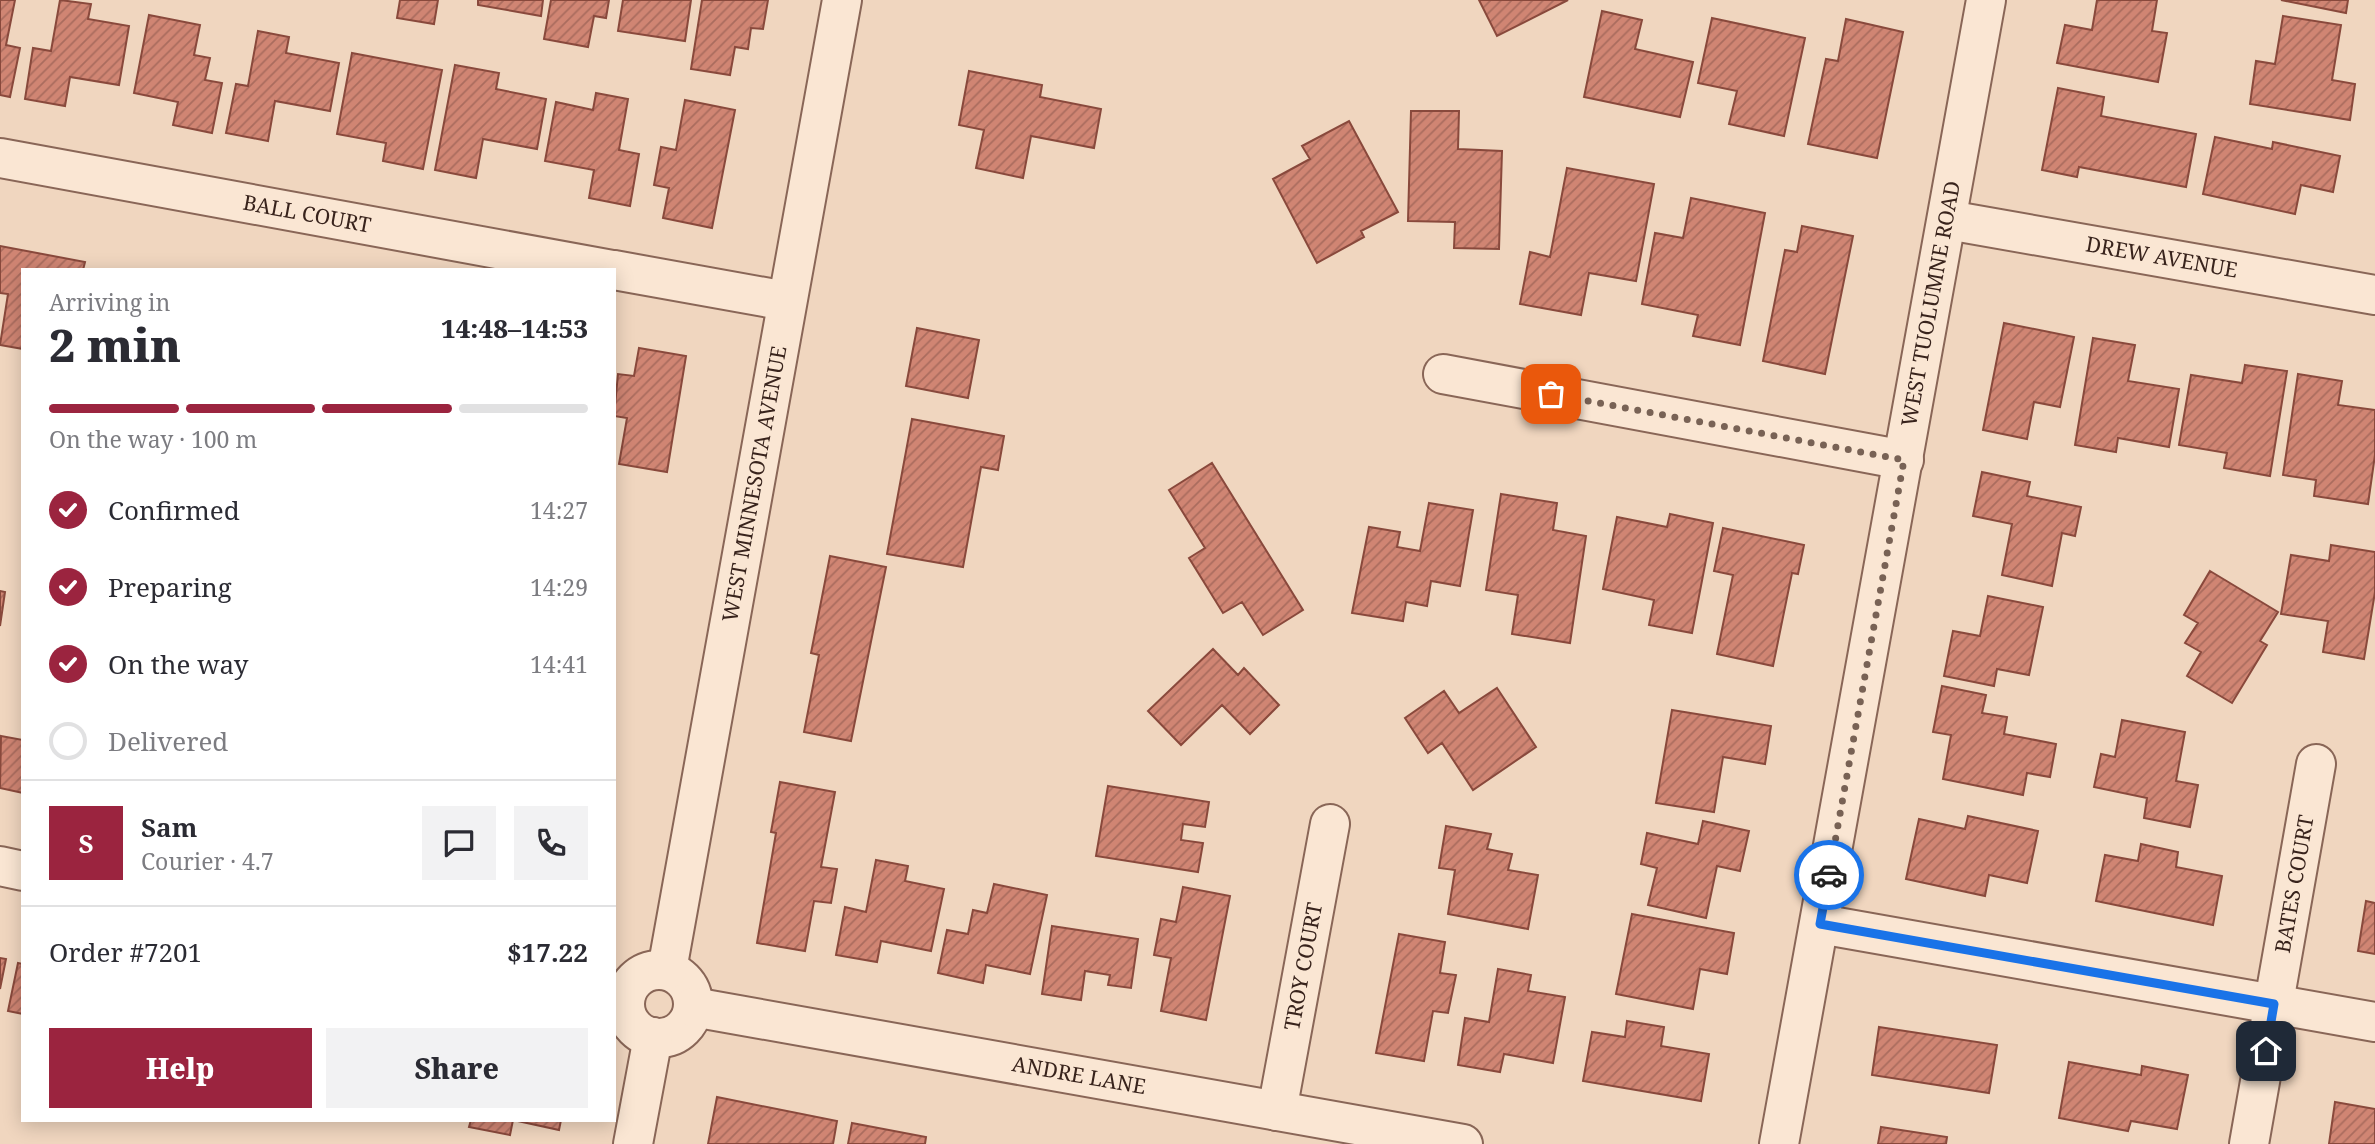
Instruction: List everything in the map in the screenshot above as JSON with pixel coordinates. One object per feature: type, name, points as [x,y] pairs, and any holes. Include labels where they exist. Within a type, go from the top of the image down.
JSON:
[{"type":"street","name":"WEST MINNESOTA AVENUE","points":[[667,970],[842,0]]},
{"type":"street","name":"WEST TUOLUMNE ROAD","points":[[1779,1144],[1986,0]]},
{"type":"street","name":"BALL COURT","points":[[0,158],[602,268]]},
{"type":"street","name":"DREW AVENUE","points":[[1948,220],[2375,295]]},
{"type":"street","name":"BALL COURT","points":[[616,271],[786,301]]},
{"type":"street","points":[[1443,374],[1904,460]]},
{"type":"street","name":"BATES COURT","points":[[2249,1144],[2316,764]]},
{"type":"street","name":"TROY COURT","points":[[1277,1111],[1331,824]]},
{"type":"street","points":[[0,866],[21,871]]},
{"type":"street","points":[[1820,924],[2375,1022]]},
{"type":"street","points":[[667,970],[676,974],[690,988],[693,1007],[684,1028],[664,1038],[653,1037],[634,1027],[620,996],[645,972],[667,970]]},
{"type":"street","name":"ANDRE LANE","points":[[693,1007],[1463,1144]]},
{"type":"street","points":[[633,1144],[653,1037]]},
{"type":"building","points":[[0,0],[15,0],[6,45],[20,48],[10,97],[0,95]]},
{"type":"building","points":[[60,0],[91,4],[88,19],[129,26],[119,85],[70,77],[65,106],[25,99],[33,48],[51,51]]},
{"type":"building","points":[[400,0],[438,0],[434,24],[397,18]]},
{"type":"building","points":[[478,0],[543,0],[541,16],[478,5]]},
{"type":"building","points":[[551,0],[609,0],[606,18],[594,16],[588,47],[544,39]]},
{"type":"building","points":[[623,0],[691,0],[685,41],[618,31]]},
{"type":"building","points":[[702,0],[768,0],[763,29],[751,28],[748,49],[735,47],[730,75],[691,69]]},
{"type":"building","points":[[1479,0],[1568,0],[1497,36]]},
{"type":"building","points":[[2097,0],[2157,0],[2152,31],[2167,33],[2158,82],[2057,63],[2065,25],[2092,30]]},
{"type":"building","points":[[2281,0],[2348,0],[2346,13]]},
{"type":"building","points":[[1602,11],[1642,20],[1635,49],[1693,62],[1680,117],[1584,97]]},
{"type":"building","points":[[149,15],[200,25],[194,55],[210,58],[205,80],[222,83],[212,133],[173,125],[178,102],[134,93]]},
{"type":"building","points":[[2283,16],[2341,25],[2332,80],[2355,84],[2350,120],[2250,104],[2256,61],[2275,64]]},
{"type":"building","points":[[1712,18],[1805,38],[1784,136],[1729,124],[1737,91],[1698,83]]},
{"type":"building","points":[[1846,19],[1903,32],[1877,158],[1808,144],[1826,59],[1838,61]]},
{"type":"building","points":[[258,31],[289,37],[286,53],[339,63],[330,111],[275,101],[268,141],[226,133],[236,84],[248,86]]},
{"type":"building","points":[[352,53],[442,70],[423,169],[383,161],[386,143],[337,134]]},
{"type":"building","points":[[455,65],[499,73],[496,89],[546,99],[537,149],[483,139],[476,178],[435,170]]},
{"type":"building","points":[[969,71],[1042,85],[1040,97],[1101,109],[1094,148],[1031,136],[1023,178],[976,168],[984,130],[959,125]]},
{"type":"building","points":[[2058,88],[2104,97],[2101,116],[2196,134],[2186,187],[2079,167],[2077,177],[2042,170]]},
{"type":"building","points":[[596,93],[628,99],[619,150],[639,154],[630,206],[589,198],[594,170],[545,161],[556,102],[593,110]]},
{"type":"building","points":[[685,100],[735,110],[712,228],[663,218],[669,188],[654,185],[661,147],[676,150]]},
{"type":"building","points":[[1411,111],[1459,111],[1458,149],[1502,151],[1499,249],[1454,248],[1455,222],[1408,221]]},
{"type":"building","points":[[1349,121],[1398,212],[1361,231],[1364,237],[1317,263],[1273,179],[1310,159],[1302,146]]},
{"type":"building","points":[[2215,137],[2272,149],[2273,142],[2340,156],[2333,192],[2301,185],[2295,214],[2203,194]]},
{"type":"building","points":[[1567,168],[1654,184],[1636,281],[1589,273],[1581,315],[1520,304],[1530,252],[1550,257]]},
{"type":"building","points":[[1691,198],[1765,213],[1740,345],[1693,336],[1698,315],[1642,304],[1655,233],[1683,238]]},
{"type":"building","points":[[1802,226],[1853,236],[1825,374],[1763,361],[1785,250],[1797,252]]},
{"type":"building","points":[[0,246],[85,262],[84,268],[21,268],[21,349],[0,345],[8,294],[0,293]]},
{"type":"building","points":[[2004,323],[2074,337],[2060,407],[2034,402],[2027,439],[1983,430]]},
{"type":"building","points":[[917,328],[979,340],[968,398],[906,386]]},
{"type":"building","points":[[2093,338],[2135,345],[2128,381],[2179,389],[2169,447],[2118,438],[2116,452],[2075,445]]},
{"type":"building","points":[[639,348],[686,356],[667,472],[619,464],[627,418],[616,416],[618,374],[634,376]]},
{"type":"building","points":[[2245,365],[2287,371],[2270,476],[2224,468],[2227,453],[2179,445],[2191,375],[2242,383]]},
{"type":"building","points":[[2298,374],[2342,381],[2338,405],[2375,410],[2375,455],[2368,504],[2314,496],[2316,480],[2283,475]]},
{"type":"building","points":[[912,419],[1004,436],[998,470],[981,467],[963,567],[887,554]]},
{"type":"building","points":[[1212,463],[1303,610],[1263,635],[1242,602],[1223,613],[1189,558],[1205,548],[1169,490]]},
{"type":"building","points":[[1982,472],[2030,482],[2027,496],[2081,507],[2075,536],[2062,533],[2052,586],[2002,575],[2012,524],[1973,516]]},
{"type":"building","points":[[1501,494],[1557,503],[1553,530],[1586,536],[1570,643],[1512,634],[1518,595],[1486,590]]},
{"type":"building","points":[[1429,503],[1473,510],[1460,586],[1431,581],[1427,606],[1406,602],[1403,621],[1352,613],[1369,527],[1400,532],[1397,547],[1420,551]]},
{"type":"building","points":[[1670,514],[1713,523],[1692,633],[1649,625],[1654,600],[1603,589],[1617,517],[1667,527]]},
{"type":"building","points":[[1723,528],[1804,545],[1798,574],[1792,573],[1773,666],[1717,654],[1733,575],[1714,571]]},
{"type":"building","points":[[2331,545],[2375,552],[2375,592],[2364,659],[2323,652],[2328,621],[2281,614],[2291,555],[2329,561]]},
{"type":"building","points":[[830,556],[886,567],[851,741],[804,732],[819,655],[811,653]]},
{"type":"building","points":[[2210,571],[2278,612],[2260,641],[2267,645],[2232,703],[2187,676],[2201,652],[2185,643],[2198,623],[2184,615]]},
{"type":"building","points":[[0,591],[5,592],[0,626]]},
{"type":"building","points":[[1988,596],[2043,607],[2029,675],[1997,669],[1994,686],[1944,676],[1953,631],[1980,636]]},
{"type":"building","points":[[1213,649],[1238,675],[1244,668],[1279,705],[1250,734],[1222,705],[1181,745],[1148,711]]},
{"type":"building","points":[[1942,686],[1986,695],[1982,713],[2007,717],[2004,734],[2056,744],[2050,777],[2027,773],[2023,795],[1943,779],[1951,735],[1933,732]]},
{"type":"building","points":[[1497,688],[1536,747],[1473,790],[1442,743],[1428,753],[1405,718],[1444,691],[1459,713]]},
{"type":"building","points":[[1672,710],[1771,726],[1765,764],[1723,757],[1714,812],[1656,803]]},
{"type":"building","points":[[2122,720],[2185,732],[2176,781],[2198,785],[2190,827],[2144,818],[2147,798],[2094,787],[2101,754],[2115,757]]},
{"type":"building","points":[[1,736],[21,740],[21,793],[0,788]]},
{"type":"building","points":[[780,782],[835,792],[821,867],[837,869],[831,903],[814,901],[805,951],[757,943],[776,833],[771,832]]},
{"type":"building","points":[[1108,786],[1209,802],[1205,827],[1183,824],[1181,840],[1203,843],[1198,872],[1096,856]]},
{"type":"building","points":[[1968,816],[2038,831],[2027,883],[1989,875],[1985,896],[1906,879],[1919,819],[1965,829]]},
{"type":"building","points":[[1703,821],[1749,831],[1740,871],[1717,866],[1706,918],[1648,905],[1657,868],[1641,864],[1647,833],[1698,844]]},
{"type":"building","points":[[1446,826],[1491,834],[1487,849],[1512,854],[1508,870],[1538,875],[1528,929],[1448,914],[1455,870],[1439,868]]},
{"type":"building","points":[[2141,844],[2178,852],[2176,867],[2222,876],[2213,925],[2096,901],[2105,855],[2138,861]]},
{"type":"building","points":[[876,860],[908,866],[905,881],[944,889],[931,951],[881,941],[877,962],[836,955],[845,907],[866,912]]},
{"type":"building","points":[[994,884],[1047,895],[1030,974],[986,965],[983,983],[938,973],[947,930],[968,934],[973,910],[987,913]]},
{"type":"building","points":[[1183,887],[1230,896],[1206,1020],[1161,1011],[1171,958],[1154,955],[1161,919],[1176,922]]},
{"type":"building","points":[[2366,901],[2375,903],[2375,954],[2358,951]]},
{"type":"building","points":[[1632,914],[1734,933],[1727,974],[1700,969],[1693,1009],[1616,994]]},
{"type":"building","points":[[1052,926],[1138,939],[1131,988],[1108,985],[1110,975],[1085,971],[1081,1000],[1042,994]]},
{"type":"building","points":[[1399,934],[1445,942],[1440,973],[1456,975],[1448,1013],[1433,1011],[1424,1061],[1376,1053]]},
{"type":"building","points":[[0,958],[6,959],[0,989]]},
{"type":"building","points":[[18,963],[21,964],[21,1014],[8,1011]]},
{"type":"building","points":[[1498,969],[1531,975],[1528,991],[1565,997],[1553,1063],[1504,1054],[1500,1072],[1458,1065],[1465,1018],[1489,1022]]},
{"type":"building","points":[[1627,1021],[1664,1027],[1661,1046],[1709,1054],[1701,1101],[1583,1081],[1592,1032],[1625,1037]]},
{"type":"building","points":[[1879,1027],[1997,1045],[1989,1093],[1872,1075]]},
{"type":"building","points":[[2069,1062],[2141,1075],[2142,1066],[2188,1075],[2177,1129],[2131,1121],[2128,1131],[2059,1118]]},
{"type":"building","points":[[717,1097],[837,1121],[833,1144],[708,1144]]},
{"type":"building","points":[[2335,1102],[2375,1109],[2375,1144],[2329,1144]]},
{"type":"building","points":[[470,1122],[513,1122],[510,1135],[469,1127]]},
{"type":"building","points":[[522,1122],[561,1122],[559,1130]]},
{"type":"building","points":[[852,1123],[926,1137],[925,1144],[848,1144]]},
{"type":"building","points":[[1881,1127],[1947,1137],[1946,1144],[1878,1144]]},
{"type":"way so far","points":[[1551,394],[1904,460],[1829,875]]},
{"type":"route","points":[[1829,875],[1820,924],[2274,1004],[2266,1051]]}]
